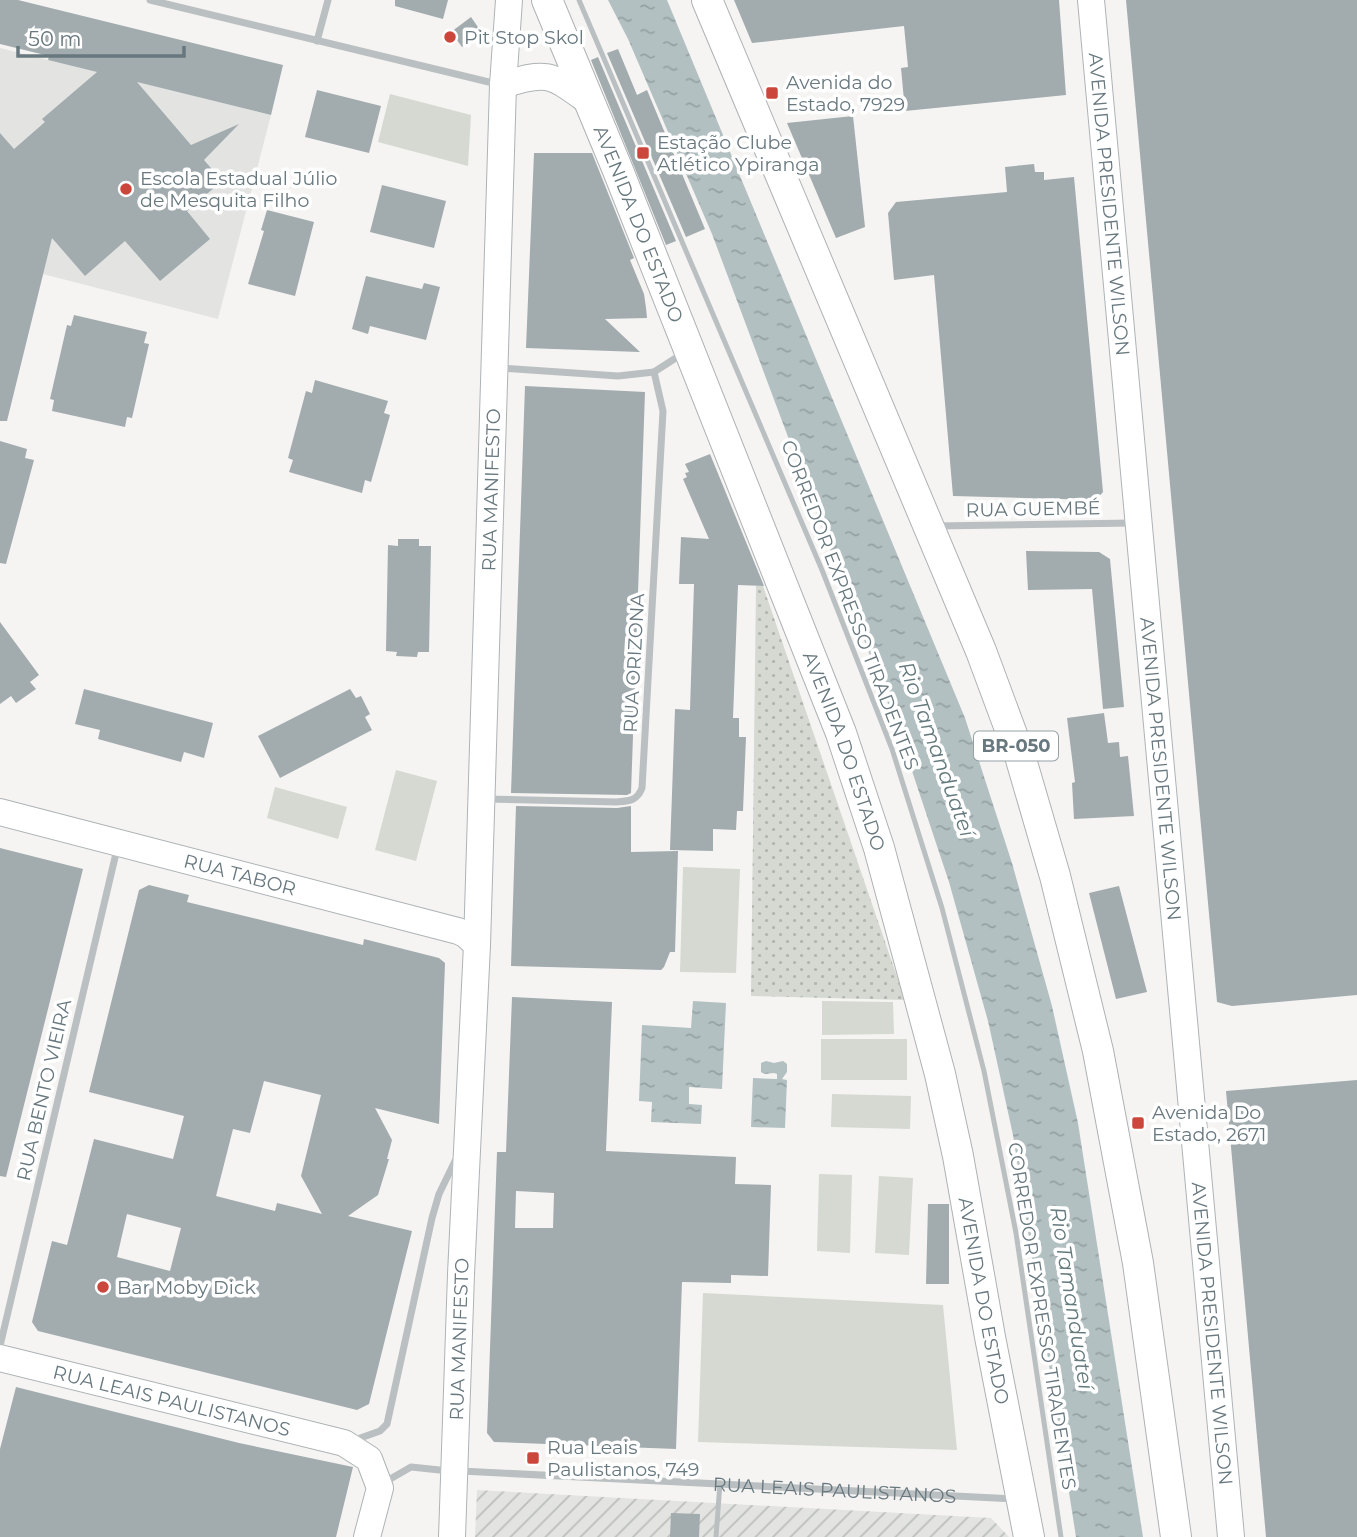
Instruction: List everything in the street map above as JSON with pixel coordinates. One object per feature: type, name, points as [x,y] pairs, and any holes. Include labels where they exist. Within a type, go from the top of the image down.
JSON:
[{"type":"highway","name":"AVENIDA DO ESTADO","points":[[547,0],[690,349],[841,733],[879,848],[948,1109],[1029,1537]]},
{"type":"highway","name":"BR-050","points":[[707,0],[981,651],[1020,756],[1055,876],[1098,1051],[1138,1263],[1176,1537]]},
{"type":"main road","name":"RUA MANIFESTO","points":[[452,1537],[477,945],[503,85],[509,0]]},
{"type":"main road","name":"AVENIDA PRESIDENTE WILSON","points":[[1091,0],[1231,1537]]},
{"type":"main road","points":[[503,85],[526,78],[556,78],[588,101]]},
{"type":"main road","name":"RUA TABOR","points":[[0,812],[450,929],[466,934],[477,945]]},
{"type":"main road","points":[[450,929],[467,914],[478,894]]},
{"type":"main road","name":"RUA LEAIS PAULISTANOS","points":[[0,1358],[344,1443],[369,1459],[380,1488]]},
{"type":"main road","points":[[367,1537],[380,1488]]},
{"type":"street","points":[[150,0],[503,85]]},
{"type":"street","points":[[317,41],[328,0]]},
{"type":"street","points":[[496,368],[618,376],[654,372],[690,349]]},
{"type":"street","name":"RUA ORIZONA","points":[[481,798],[617,802],[631,801],[638,797],[642,788],[663,411],[654,372]]},
{"type":"street","name":"RUA GUEMBÉ","points":[[929,526],[1139,523]]},
{"type":"street","name":"RUA BENTO VIEIRA","points":[[0,1346],[119,841]]},
{"type":"street","name":"RUA MANIFESTO","points":[[344,1443],[380,1431],[387,1424],[439,1194],[451,1166],[467,1142]]},
{"type":"street","name":"RUA LEAIS PAULISTANOS","points":[[380,1488],[397,1473],[411,1467],[1022,1499]]},
{"type":"lane","name":"CORREDOR EXPRESSO TIRADENTES","points":[[579,0],[817,558],[896,762],[942,908],[984,1071],[1016,1233],[1061,1537]]},
{"type":"lane","points":[[716,1537],[720,1483]]},
{"type":"shaded area","name":"Escola Estadual Júlio de Mesquita Filho","points":[[0,48],[271,115],[218,319],[0,263]]},
{"type":"shaded area","points":[[390,94],[471,115],[468,166],[378,142]]},
{"type":"shaded area","points":[[756,586],[763,586],[905,1000],[751,996]]},
{"type":"shaded area","points":[[396,770],[437,781],[416,861],[375,850]]},
{"type":"shaded area","points":[[275,787],[347,807],[338,839],[267,818]]},
{"type":"shaded area","points":[[683,867],[740,869],[736,973],[680,972]]},
{"type":"shaded area","points":[[822,1001],[893,1002],[894,1034],[822,1035]]},
{"type":"shaded area","points":[[821,1039],[907,1039],[907,1080],[821,1080]]},
{"type":"shaded area","points":[[832,1094],[911,1096],[910,1129],[831,1127]]},
{"type":"shaded area","points":[[819,1174],[852,1175],[850,1253],[817,1251]]},
{"type":"shaded area","points":[[879,1176],[913,1178],[909,1255],[875,1253]]},
{"type":"shaded area","points":[[703,1293],[943,1305],[957,1450],[698,1442]]},
{"type":"shaded area","points":[[477,1490],[991,1518],[1009,1537],[475,1537]]},
{"type":"water","name":"Rio Tamanduateí","points":[[608,0],[667,0],[965,718],[1012,863],[1052,1006],[1078,1123],[1143,1537],[1076,1537],[1013,1135],[988,1021],[949,882],[902,741],[712,234],[628,39]]},
{"type":"water","points":[[693,1001],[726,1003],[722,1089],[689,1087],[689,1104],[702,1105],[701,1124],[651,1122],[652,1102],[639,1101],[642,1025],[691,1028]]},
{"type":"water","points":[[783,1061],[787,1064],[787,1072],[782,1079],[787,1080],[785,1128],[751,1127],[753,1078],[777,1079],[777,1074],[761,1072],[761,1063]]},
{"type":"building","points":[[0,0],[18,0],[283,65],[271,115],[137,82],[191,145],[239,124],[204,160],[222,181],[187,211],[210,239],[160,281],[125,241],[85,276],[52,238],[7,421],[0,421],[0,133],[14,149],[45,122],[42,119],[97,72],[0,44]]},
{"type":"building","points":[[395,0],[448,0],[443,19],[395,6]]},
{"type":"building","points":[[734,0],[1059,0],[1066,95],[905,111],[901,68],[908,67],[904,26],[752,43]]},
{"type":"building","points":[[1126,0],[1357,0],[1357,995],[1232,1006],[1217,1002]]},
{"type":"building","points":[[471,17],[482,33],[462,47],[451,32]]},
{"type":"building","points":[[618,49],[637,95],[647,90],[705,229],[686,237],[607,53]]},
{"type":"building","points":[[598,57],[676,241],[666,245],[591,60]]},
{"type":"building","points":[[317,90],[381,106],[369,153],[305,137]]},
{"type":"building","points":[[853,116],[865,227],[836,238],[787,123]]},
{"type":"building","points":[[534,153],[592,153],[634,258],[630,260],[644,294],[647,318],[605,319],[640,352],[526,348]]},
{"type":"building","points":[[1034,164],[1035,172],[1044,172],[1044,180],[1074,177],[1103,492],[1096,500],[953,496],[934,275],[894,280],[888,213],[896,202],[1007,192],[1005,167]]},
{"type":"building","points":[[382,185],[446,201],[434,248],[370,232]]},
{"type":"building","points":[[267,210],[314,222],[295,296],[248,284],[264,231],[261,230]]},
{"type":"building","points":[[366,276],[422,289],[424,283],[440,287],[426,340],[370,326],[368,334],[352,329]]},
{"type":"building","points":[[74,315],[147,332],[144,343],[149,344],[132,418],[127,417],[125,427],[52,411],[54,400],[50,399],[67,325],[71,326]]},
{"type":"building","points":[[315,380],[388,401],[384,413],[390,415],[371,482],[365,480],[362,493],[289,472],[293,460],[288,458],[306,391],[312,393]]},
{"type":"building","points":[[525,386],[645,392],[631,793],[627,795],[511,793]]},
{"type":"building","points":[[0,441],[27,449],[25,458],[34,460],[6,564],[0,563]]},
{"type":"building","points":[[710,454],[764,586],[738,585],[733,718],[739,718],[739,737],[746,737],[743,811],[737,811],[736,830],[713,829],[713,851],[670,850],[675,709],[690,710],[694,584],[679,584],[681,537],[709,539],[683,479],[687,477],[685,473],[689,472],[685,464]]},
{"type":"building","points":[[398,539],[419,539],[419,546],[431,546],[429,652],[418,652],[417,657],[396,656],[397,652],[386,651],[388,545],[398,546]]},
{"type":"building","points":[[1026,551],[1099,552],[1110,559],[1124,707],[1103,709],[1092,589],[1028,590]]},
{"type":"building","points":[[0,622],[39,675],[30,682],[36,689],[16,703],[11,696],[0,704]]},
{"type":"building","points":[[84,689],[213,723],[204,758],[184,752],[181,762],[98,739],[100,730],[75,724]]},
{"type":"building","points":[[350,689],[356,698],[361,696],[370,714],[365,717],[372,730],[280,778],[258,736]]},
{"type":"building","points":[[1104,713],[1108,743],[1119,742],[1120,757],[1128,756],[1134,816],[1074,819],[1072,783],[1075,782],[1067,718]]},
{"type":"building","points":[[516,806],[631,806],[631,852],[678,851],[675,952],[670,952],[661,970],[511,966]]},
{"type":"building","points":[[0,848],[83,869],[6,1177],[0,1176]]},
{"type":"building","points":[[149,885],[189,895],[187,902],[363,945],[364,939],[439,958],[445,963],[439,1124],[375,1108],[392,1140],[389,1159],[378,1195],[348,1216],[412,1231],[369,1404],[357,1410],[38,1331],[32,1322],[52,1241],[67,1245],[94,1139],[173,1159],[184,1116],[89,1092],[139,890]],"holes":[[[264,1081],[321,1095],[301,1176],[322,1214],[277,1203],[275,1211],[216,1196],[233,1129],[250,1133]],[[127,1214],[181,1228],[170,1271],[117,1257]]]},
{"type":"building","points":[[1119,886],[1147,992],[1116,999],[1089,893]]},
{"type":"building","points":[[512,997],[612,1002],[606,1151],[736,1157],[735,1184],[771,1185],[768,1276],[731,1275],[731,1283],[682,1282],[676,1449],[494,1442],[487,1433],[497,1152],[506,1152]],"holes":[[[516,1191],[554,1193],[553,1228],[515,1228]]]},
{"type":"building","points":[[1357,1080],[1357,1537],[1266,1537],[1226,1091]]},
{"type":"building","points":[[928,1204],[949,1204],[949,1284],[926,1284]]},
{"type":"building","points":[[16,1387],[239,1443],[353,1467],[336,1537],[0,1537],[0,1449]]},
{"type":"building","points":[[671,1513],[700,1514],[699,1537],[670,1537]]},
{"type":"place","name":"Pit Stop Skol","points":[[450,37]]},
{"type":"place","name":"Avenida do Estado, 7929","points":[[772,93]]},
{"type":"place","name":"Estação Clube Atlético Ypiranga","points":[[643,153]]},
{"type":"place","name":"Escola Estadual Júlio de Mesquita Filho","points":[[126,189]]},
{"type":"place","name":"Avenida Do Estado, 2671","points":[[1138,1123]]},
{"type":"place","name":"Bar Moby Dick","points":[[103,1287]]},
{"type":"place","name":"Rua Leais Paulistanos, 749","points":[[533,1458]]}]
